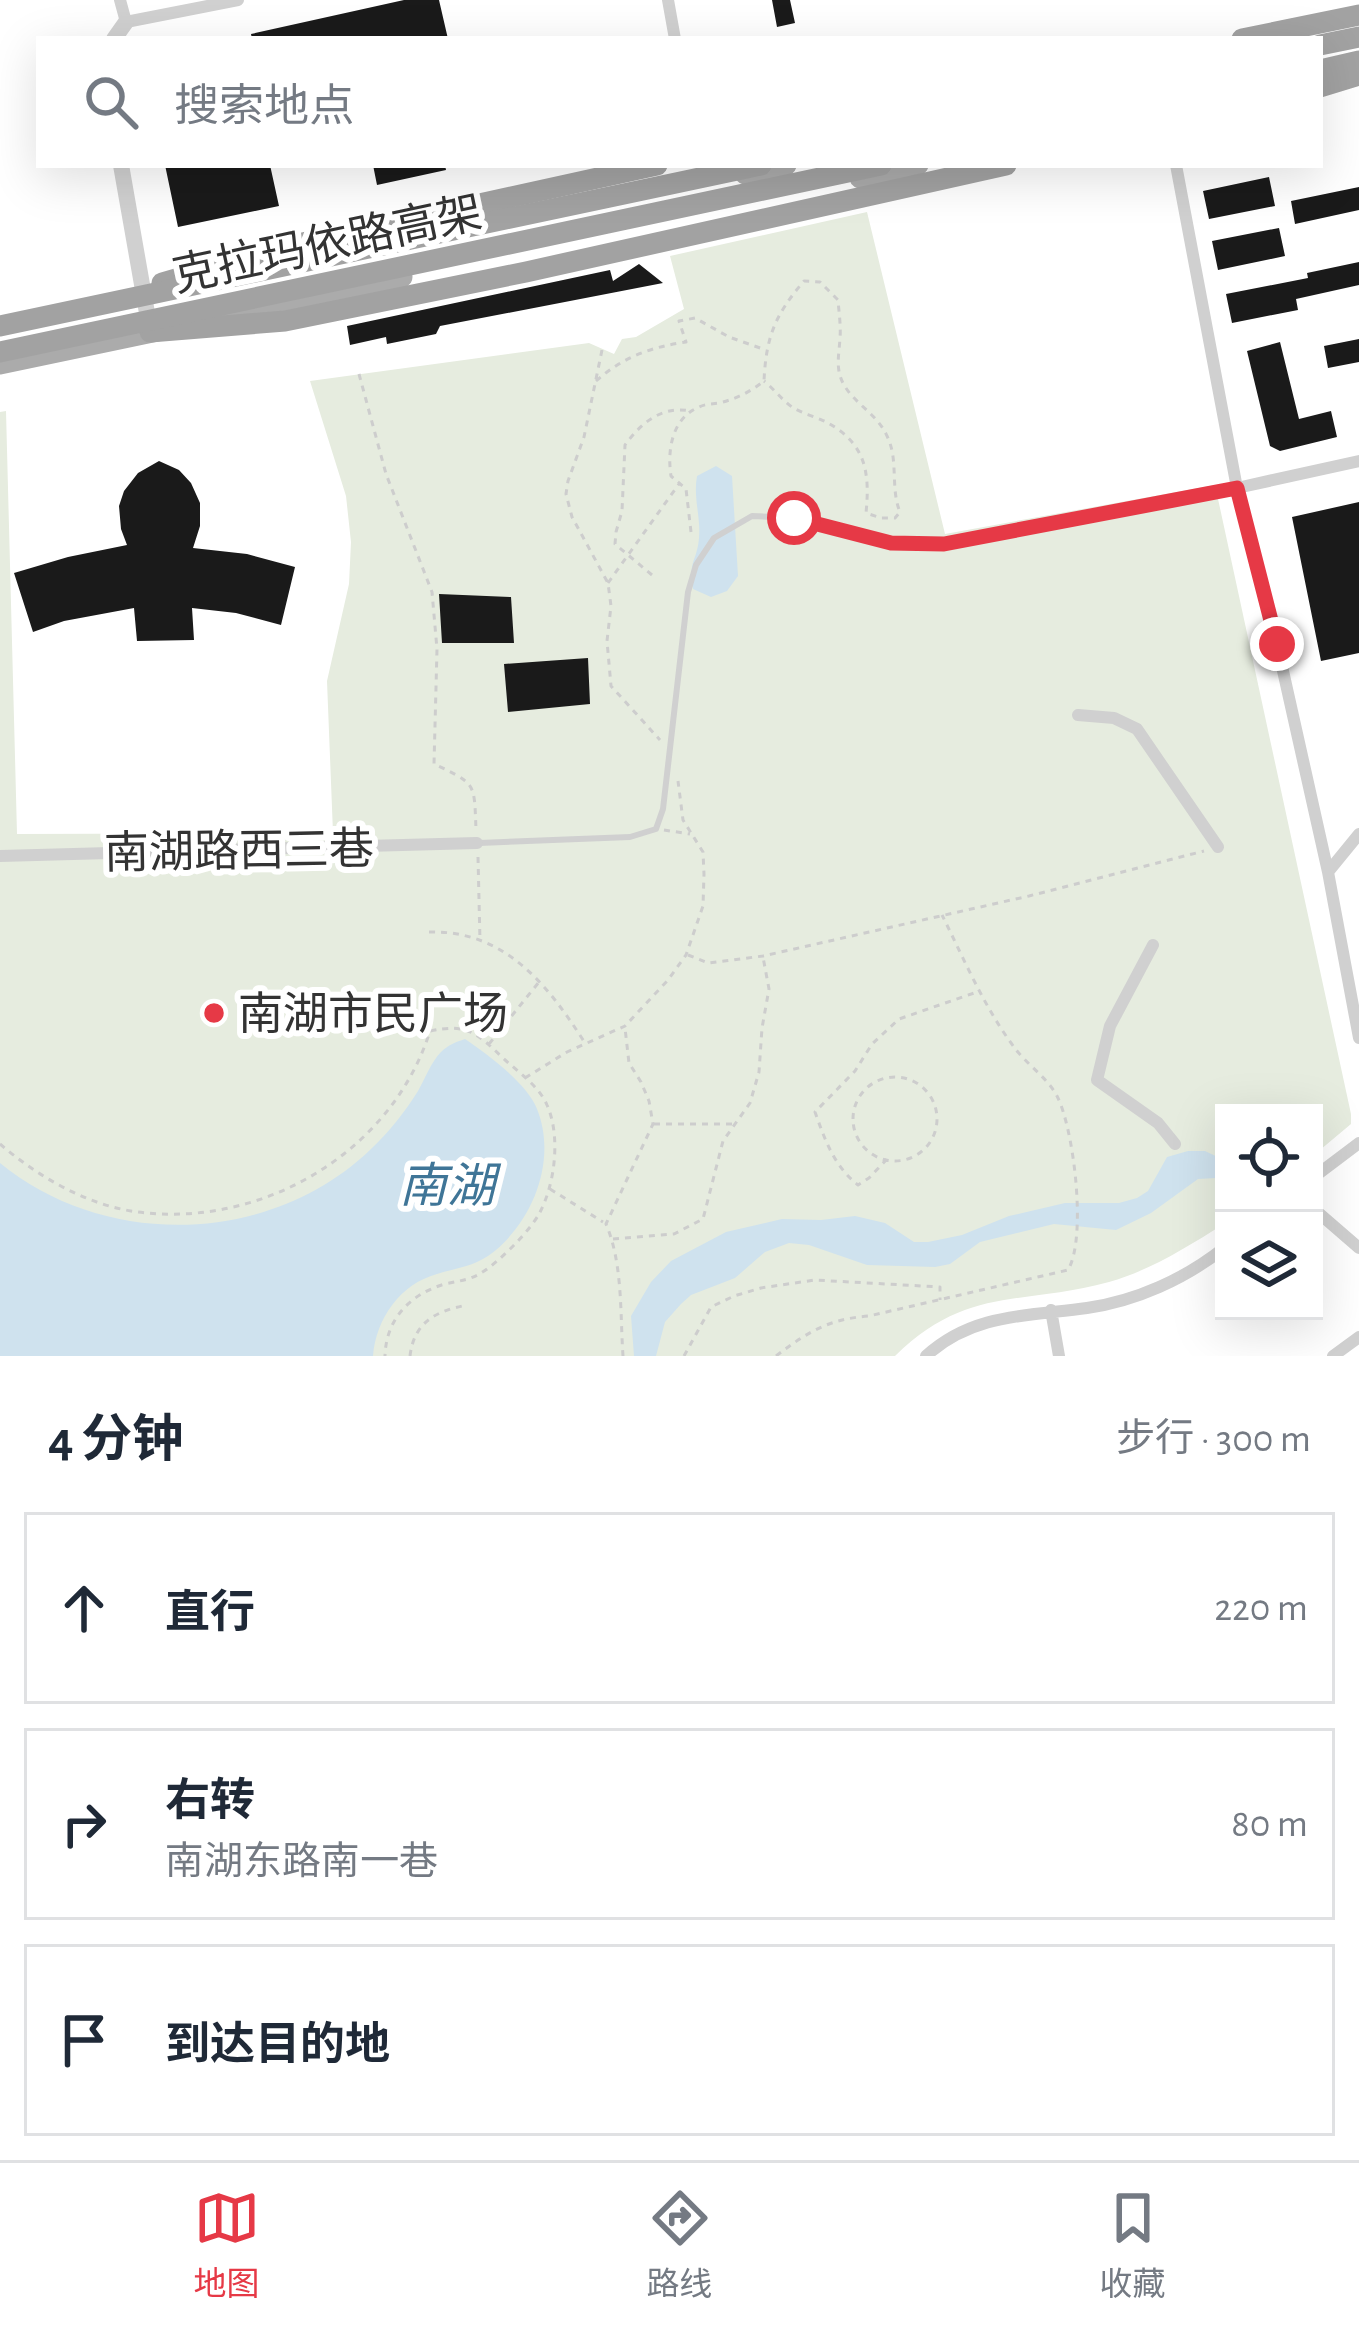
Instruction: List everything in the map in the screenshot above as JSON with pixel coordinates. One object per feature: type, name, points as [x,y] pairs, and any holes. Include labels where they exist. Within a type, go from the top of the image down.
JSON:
[{"type":"highway","points":[[1257,36],[1359,15]]},
{"type":"highway","points":[[1323,46],[1359,38]]},
{"type":"highway","points":[[1323,71],[1359,63]]},
{"type":"highway","points":[[1323,86],[1359,75]]},
{"type":"highway","points":[[144,289],[289,246],[643,168]]},
{"type":"highway","name":"克拉玛依路高架","points":[[0,324],[747,168]]},
{"type":"highway","name":"克拉玛依路高架","points":[[0,352],[867,168]]},
{"type":"highway","points":[[150,332],[285,321],[993,168]]},
{"type":"main road","points":[[0,324],[144,289],[583,203],[702,174],[758,168]]},
{"type":"main road","points":[[0,364],[904,168]]},
{"type":"street","points":[[120,0],[126,22]]},
{"type":"street","points":[[116,36],[126,22],[238,0]]},
{"type":"street","points":[[668,0],[674,36]]},
{"type":"street","points":[[123,168],[150,332]]},
{"type":"street","points":[[1177,168],[1237,488],[1328,872],[1359,1038]]},
{"type":"street","points":[[1237,488],[1359,461]]},
{"type":"street","points":[[1078,715],[1114,718],[1137,729],[1218,847]]},
{"type":"street","points":[[1328,872],[1359,834]]},
{"type":"street","name":"南湖路西三巷","points":[[0,856],[478,843]]},
{"type":"street","points":[[1153,945],[1110,1026],[1097,1080],[1158,1123],[1175,1144]]},
{"type":"street","points":[[1323,1170],[1359,1142]]},
{"type":"street","points":[[1317,1212],[1359,1248]]},
{"type":"street","points":[[926,1356],[1004,1316],[1087,1308],[1132,1297],[1168,1283],[1215,1255]]},
{"type":"street","points":[[1051,1310],[1059,1356]]},
{"type":"street","points":[[1333,1356],[1359,1337]]},
{"type":"lane","points":[[478,843],[630,837],[656,829],[663,809],[688,592],[696,565],[714,538],[752,516],[794,518],[891,543],[944,544],[1237,488]]},
{"type":"path","points":[[692,532],[686,489],[671,476],[668,455],[679,422],[699,407],[749,393],[764,381],[766,350],[782,306],[803,281],[820,282],[838,300],[837,364],[845,388],[872,413],[887,436],[900,512],[895,518],[866,513],[869,491],[861,453],[852,440],[826,422],[794,409],[764,381]]},
{"type":"path","points":[[595,382],[617,362],[656,346],[686,341],[680,322],[695,318],[729,338],[766,350]]},
{"type":"path","points":[[524,1078],[625,1026],[686,955],[703,906],[703,852],[682,820],[670,753],[611,686],[608,583],[572,517],[566,494],[584,437],[602,350]]},
{"type":"path","points":[[359,374],[386,474],[432,592],[437,649],[434,764],[464,778],[475,791],[480,940]]},
{"type":"path","points":[[652,575],[615,544],[622,511],[625,445],[648,421],[668,410],[692,412]]},
{"type":"path","points":[[608,583],[680,483]]},
{"type":"path","points":[[656,829],[692,834]]},
{"type":"path","points":[[686,955],[708,963],[763,956],[1029,896],[1218,847]]},
{"type":"path","points":[[776,1356],[810,1330],[844,1318],[1068,1270],[1075,1258],[1071,1142],[1057,1095],[1014,1048],[942,915]]},
{"type":"path","points":[[429,932],[480,940],[506,952],[553,994],[586,1044]]},
{"type":"path","points":[[613,1239],[674,1234],[703,1219],[723,1141],[750,1103],[759,1072],[769,988],[763,956]]},
{"type":"path","points":[[489,1044],[540,981]]},
{"type":"path","points":[[887,1160],[864,1148],[855,1134],[856,1102],[879,1080],[896,1077],[925,1090],[937,1120],[924,1149],[910,1158],[887,1160],[858,1185],[844,1174],[826,1145],[815,1112],[855,1071],[872,1043],[899,1019],[980,991]]},
{"type":"path","points":[[0,1144],[44,1177],[85,1197],[130,1210],[179,1213],[250,1204],[297,1186],[374,1128],[414,1070],[430,1031],[453,1026],[466,1029],[489,1044],[548,1106],[554,1164],[539,1215],[514,1244],[485,1271],[419,1294],[403,1307],[390,1328],[385,1356]]},
{"type":"path","points":[[606,1223],[652,1124],[649,1101],[628,1063],[625,1026]]},
{"type":"path","points":[[652,1124],[734,1124]]},
{"type":"path","points":[[548,1188],[606,1223],[613,1239],[623,1356]]},
{"type":"path","points":[[684,1356],[710,1307],[760,1288],[815,1280],[940,1287],[940,1300]]},
{"type":"path","points":[[410,1356],[412,1341],[427,1320],[467,1305]]},
{"type":"shaded area","points":[[867,212],[945,534],[1215,485],[1351,1124],[1323,1147],[1323,1104],[1215,1104],[1215,1229],[1168,1257],[1109,1282],[972,1308],[922,1333],[895,1356],[0,1356],[0,412],[6,411],[17,834],[333,833],[327,681],[349,584],[351,542],[346,496],[310,381],[589,343],[614,354],[622,339],[636,337],[684,309],[670,256]]},
{"type":"water","points":[[716,466],[732,476],[738,576],[727,591],[711,597],[693,589],[692,572],[699,538],[697,476]]},
{"type":"water","name":"南湖","points":[[465,1039],[516,1080],[537,1109],[544,1150],[537,1190],[517,1227],[488,1256],[424,1279],[401,1295],[379,1329],[373,1356],[0,1356],[0,1163],[42,1191],[89,1211],[138,1222],[188,1225],[238,1219],[286,1204],[331,1181],[390,1129],[441,1052]]},
{"type":"water","points":[[1205,1151],[1215,1156],[1215,1178],[1198,1179],[1151,1213],[1116,1230],[1054,1224],[980,1242],[950,1264],[935,1267],[867,1265],[789,1243],[765,1252],[735,1278],[691,1295],[665,1322],[656,1356],[634,1356],[631,1316],[651,1282],[671,1261],[726,1232],[782,1219],[855,1216],[885,1223],[914,1242],[928,1242],[1065,1203],[1119,1203],[1137,1198],[1148,1191],[1167,1157]]},
{"type":"building","points":[[404,0],[439,0],[447,36],[251,36]]},
{"type":"building","points":[[772,0],[790,0],[795,23],[777,27]]},
{"type":"building","points":[[166,168],[271,168],[279,206],[178,227]]},
{"type":"building","points":[[374,168],[446,168],[446,170],[377,185]]},
{"type":"building","points":[[1269,177],[1275,206],[1209,219],[1203,191]]},
{"type":"building","points":[[1359,187],[1359,210],[1295,224],[1291,201]]},
{"type":"building","points":[[1279,228],[1285,256],[1218,270],[1212,241]]},
{"type":"building","points":[[1359,262],[1359,285],[1296,299],[1298,310],[1232,323],[1226,294],[1308,278],[1307,273]]},
{"type":"building","points":[[639,264],[663,283],[440,326],[436,334],[387,344],[386,337],[350,345],[347,326],[610,270],[613,281]]},
{"type":"building","points":[[1359,339],[1359,362],[1328,368],[1324,346]]},
{"type":"building","points":[[1280,342],[1299,419],[1331,411],[1337,437],[1280,451],[1270,446],[1247,351]]},
{"type":"building","points":[[159,461],[179,470],[200,503],[193,548],[247,554],[295,567],[281,625],[192,608],[194,640],[137,641],[134,608],[33,632],[14,573],[127,545],[119,506],[124,491],[138,473]]},
{"type":"building","points":[[1359,502],[1359,653],[1321,661],[1292,517]]},
{"type":"building","points":[[439,594],[511,597],[514,643],[442,643]]},
{"type":"building","points":[[588,658],[590,704],[508,712],[504,664]]},
{"type":"place","name":"南湖市民广场","points":[[214,1013]]},
{"type":"route","points":[[794,518],[891,543],[944,544],[1237,488],[1277,644]]}]
